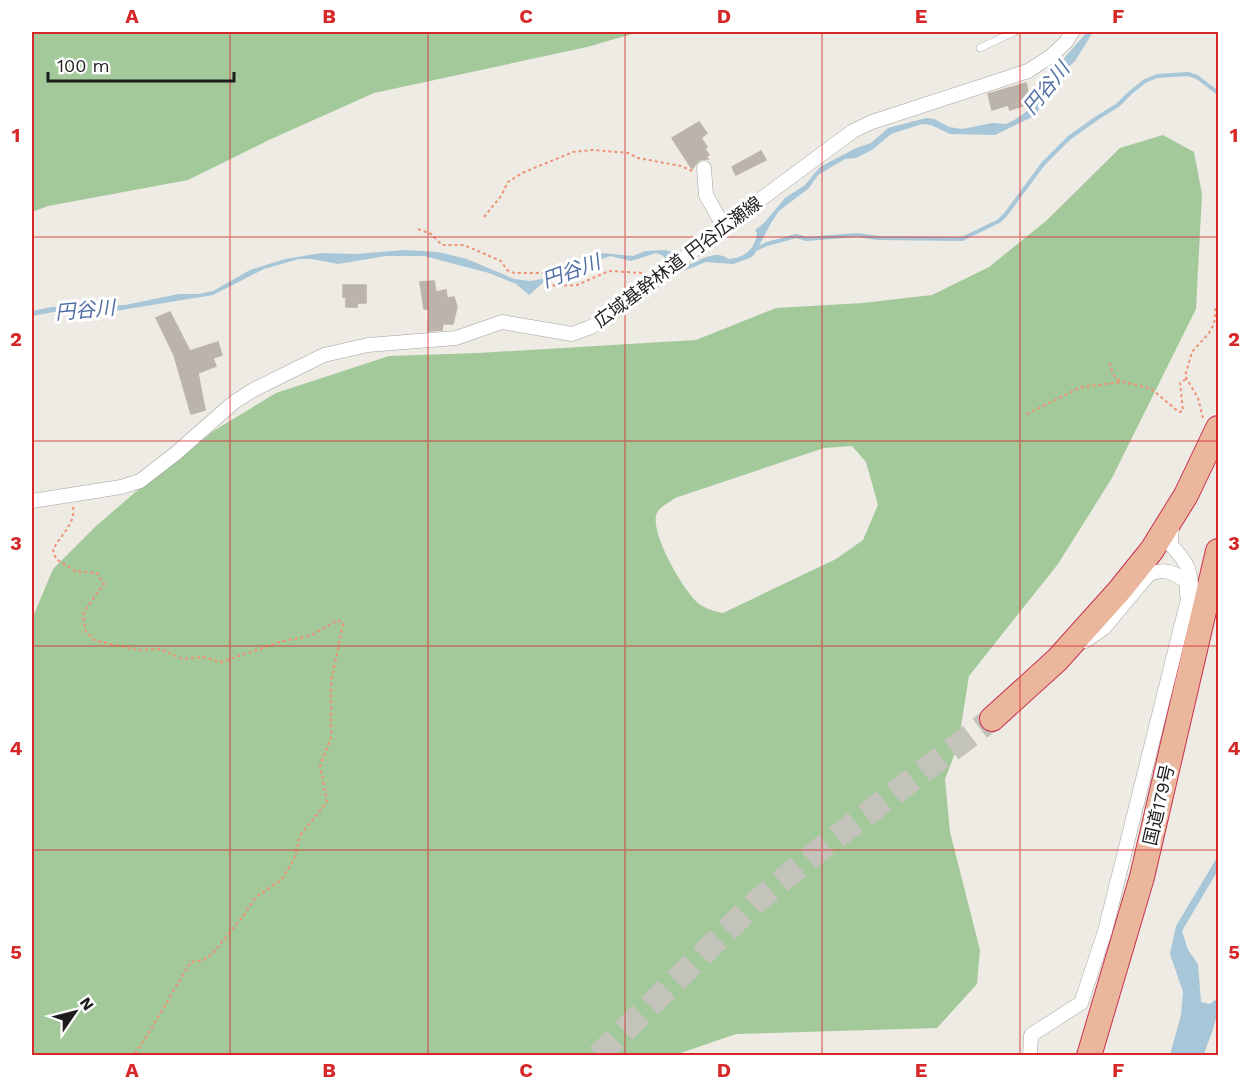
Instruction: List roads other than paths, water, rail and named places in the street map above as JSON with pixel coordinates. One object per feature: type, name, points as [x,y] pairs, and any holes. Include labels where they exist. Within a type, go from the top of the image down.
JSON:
[{"type":"highway","points":[[992,719],[1057,660],[1152,550],[1186,495],[1211,426]]},
{"type":"highway","name":"国道179号","points":[[1089,1056],[1142,877],[1218,551]]},
{"type":"street","name":"広域基幹林道 円谷広瀬線","points":[[32,501],[121,487],[140,481],[175,454],[233,403],[253,390],[324,355],[368,345],[456,338],[502,322],[572,334],[591,327],[853,132],[872,122],[1028,71],[1051,56],[1072,32]]},
{"type":"street","points":[[704,172],[706,195],[724,227]]},
{"type":"street","points":[[1030,1056],[1031,1035],[1081,1003],[1105,931],[1188,602],[1191,574],[1185,560],[1172,545],[1172,519]]},
{"type":"street","points":[[1057,660],[1104,628],[1149,574],[1160,570],[1172,572],[1181,578],[1187,583],[1188,602]]},
{"type":"lane","points":[[980,48],[1014,32]]},
{"type":"water","name":"円谷川","points":[[1087,32],[1093,32],[1075,61],[1053,82],[1038,111],[1032,117],[995,135],[950,134],[931,125],[922,124],[891,134],[872,150],[856,158],[845,159],[818,175],[809,188],[779,211],[754,255],[733,264],[706,262],[683,271],[676,269],[662,255],[656,253],[631,261],[610,256],[591,263],[581,270],[544,282],[529,295],[516,284],[489,273],[424,256],[386,256],[338,264],[299,259],[264,269],[213,295],[109,312],[54,312],[32,316],[32,311],[52,307],[125,305],[179,294],[213,291],[250,270],[285,259],[321,253],[356,254],[405,250],[438,252],[467,259],[514,279],[530,281],[548,278],[578,267],[602,253],[633,256],[645,251],[665,250],[672,252],[688,265],[713,255],[728,259],[739,257],[748,252],[754,244],[757,233],[755,230],[785,198],[805,185],[820,167],[856,148],[871,143],[888,128],[926,118],[934,119],[949,127],[962,129],[992,123],[1006,124],[1016,119],[1030,109],[1052,72]]},
{"type":"water","points":[[1218,856],[1218,870],[1182,931],[1188,950],[1198,964],[1201,1002],[1210,1004],[1218,998],[1216,1020],[1204,1055],[1170,1055],[1181,1015],[1183,992],[1170,954],[1176,926]]},
{"type":"waterway","points":[[754,250],[796,236],[807,239],[857,235],[878,238],[962,239],[999,221],[1043,164],[1069,138],[1118,105],[1145,81],[1157,76],[1188,74],[1197,77],[1218,93]]},
{"type":"tunnel","points":[[598,1056],[756,902],[818,851],[992,719]]}]
